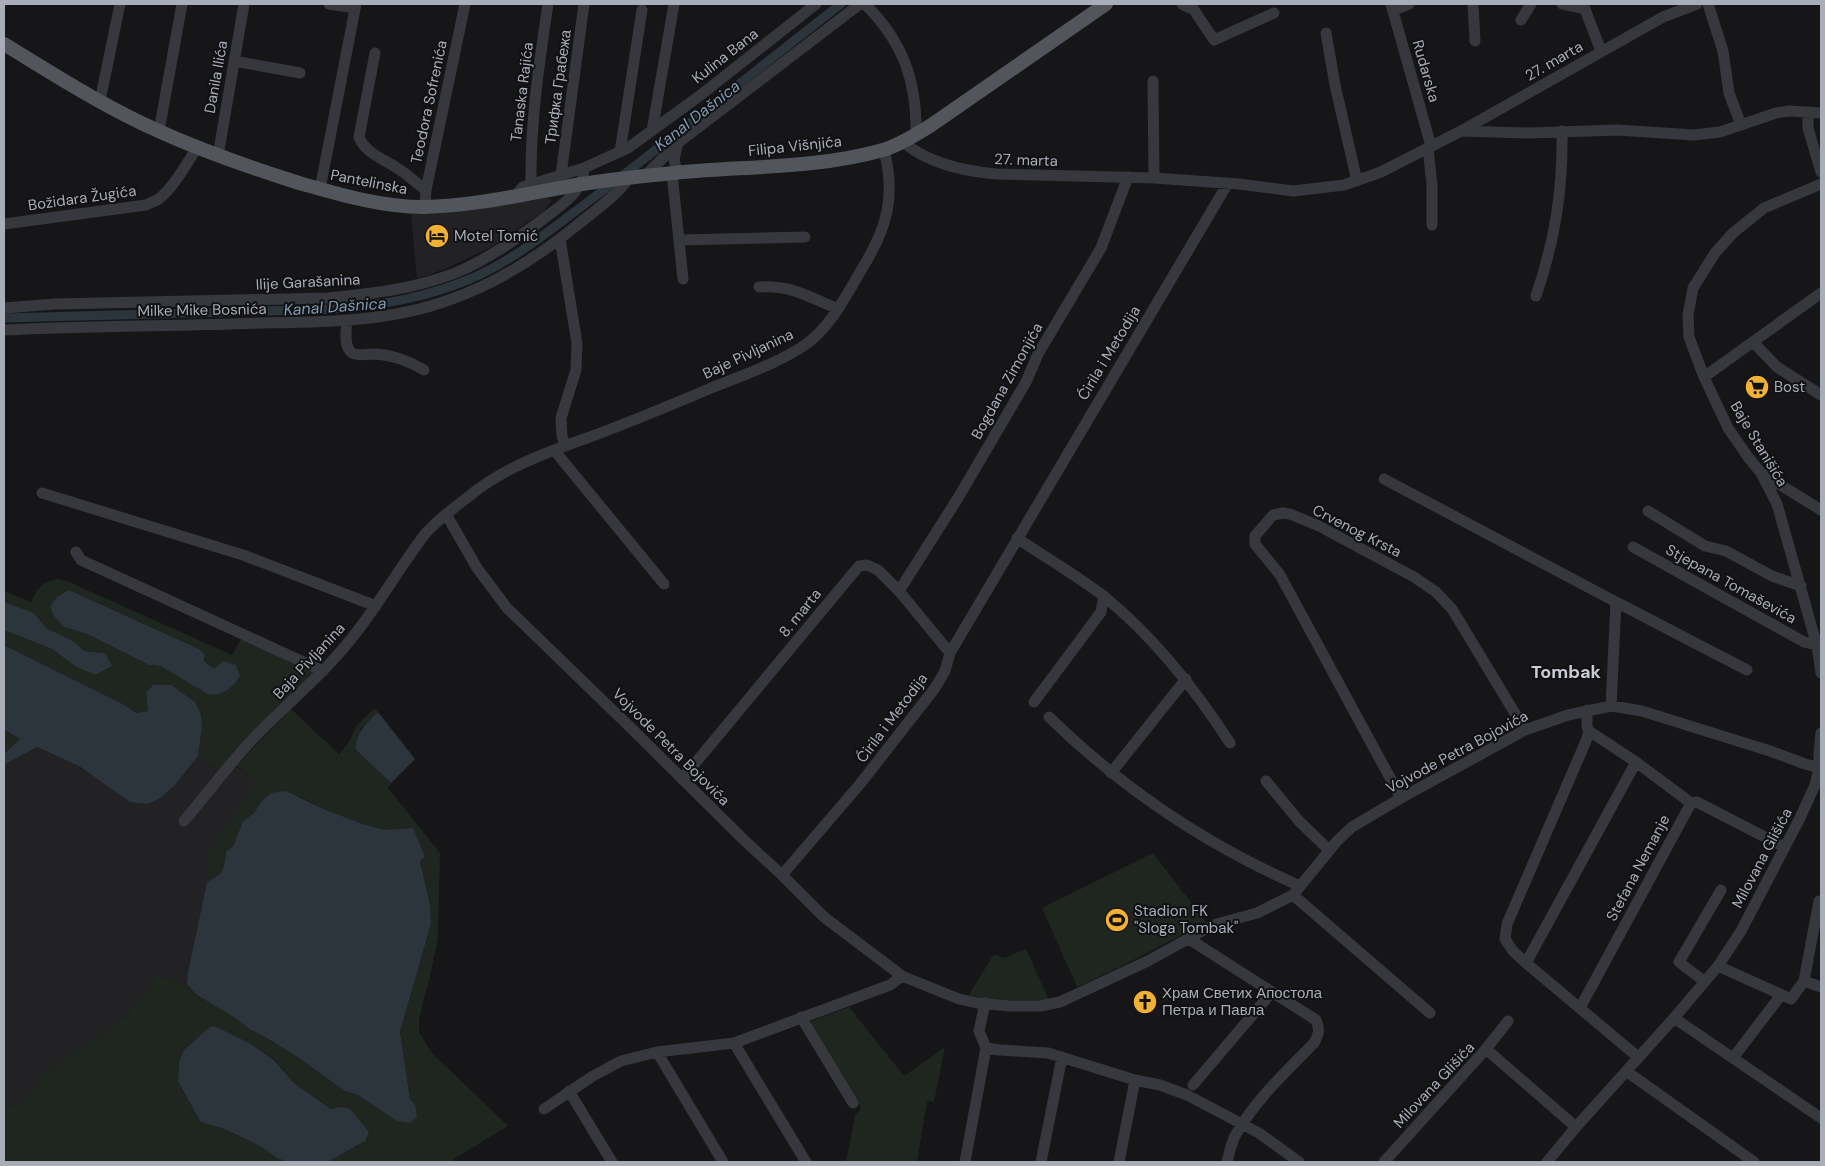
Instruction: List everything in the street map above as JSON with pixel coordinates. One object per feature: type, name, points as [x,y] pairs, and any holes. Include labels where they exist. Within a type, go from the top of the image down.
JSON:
[{"type":"main road","name":"Filipa Višnjića","points":[[629,178],[821,162],[884,150],[903,142],[967,101],[1098,6]]},
{"type":"main road","name":"Pantelinska","points":[[4,44],[100,101],[159,132],[218,156],[320,189],[369,200],[425,206],[514,197],[582,184],[629,178]]},
{"type":"street","points":[[100,101],[120,4]]},
{"type":"street","points":[[159,132],[182,4]]},
{"type":"street","name":"Danila Ilića","points":[[218,156],[244,4]]},
{"type":"street","points":[[320,189],[356,6],[330,4]]},
{"type":"street","name":"Teodora Sofrenića","points":[[425,206],[426,190],[465,4]]},
{"type":"street","name":"Tanaska Rajića","points":[[531,185],[530,152],[548,4]]},
{"type":"street","name":"Трифка Грабежа","points":[[561,175],[584,4]]},
{"type":"street","points":[[652,131],[674,4]]},
{"type":"street","name":"Kulina Bana","points":[[514,197],[523,188],[584,168],[620,152],[652,131],[816,4]]},
{"type":"street","points":[[645,176],[678,143],[860,4]]},
{"type":"street","points":[[865,4],[891,33],[909,71],[914,92],[916,134]]},
{"type":"street","points":[[1182,4],[1194,10],[1214,40],[1274,14]]},
{"type":"street","points":[[1392,8],[1409,4]]},
{"type":"street","points":[[1473,4],[1475,41]]},
{"type":"street","points":[[1520,20],[1531,4]]},
{"type":"street","points":[[1562,4],[1584,6],[1601,52]]},
{"type":"street","name":"27. marta","points":[[903,142],[946,165],[975,172],[1154,178],[1228,183],[1293,191],[1331,188],[1381,172],[1461,131],[1663,18],[1697,4]]},
{"type":"street","points":[[1708,4],[1723,51],[1729,93],[1741,125]]},
{"type":"street","name":"Rudarska","points":[[1392,8],[1430,147]]},
{"type":"street","points":[[620,152],[642,10]]},
{"type":"street","points":[[1326,33],[1357,181]]},
{"type":"street","name":"Pantelinska","points":[[375,53],[360,137],[362,144],[398,168],[426,190]]},
{"type":"street","points":[[234,61],[300,73]]},
{"type":"street","points":[[1153,80],[1154,178]]},
{"type":"street","points":[[1808,112],[1808,128],[1821,172]]},
{"type":"street","points":[[1461,131],[1497,133],[1617,130],[1694,135],[1720,132],[1776,113],[1821,113]]},
{"type":"street","points":[[1536,296],[1552,243],[1558,215],[1563,159],[1562,131]]},
{"type":"street","points":[[678,143],[674,159],[684,279]]},
{"type":"street","points":[[1430,147],[1432,225]]},
{"type":"street","name":"Božidara Žugića","points":[[4,224],[146,205],[154,202],[169,188],[197,148]]},
{"type":"street","name":"Baje Pivljanina","points":[[446,514],[472,494],[518,465],[624,425],[780,359],[806,344],[823,328],[838,309],[871,254],[887,218],[889,171],[884,150]]},
{"type":"street","points":[[582,184],[584,168]]},
{"type":"street","name":"Bogdana Zimonjića","points":[[899,591],[958,498],[1022,390],[1038,354],[1101,248],[1128,177]]},
{"type":"street","name":"Milke Mike Bosnića","points":[[4,330],[59,327],[347,321],[408,312],[448,300],[485,285],[521,266],[560,239],[624,186],[629,178]]},
{"type":"street","name":"Ćirila i Metodija","points":[[782,875],[860,784],[935,688],[945,671],[950,652],[1228,183]]},
{"type":"street","name":"Ilije Garašanina","points":[[4,308],[55,304],[328,298],[366,295],[399,289],[456,272],[491,254],[561,205],[582,184]]},
{"type":"street","name":"Baje Stanišića","points":[[1821,184],[1764,208],[1732,233],[1714,253],[1693,288],[1688,315],[1689,336],[1704,377],[1728,428],[1761,473],[1778,504],[1816,644],[1821,673]]},
{"type":"street","points":[[680,240],[805,237]]},
{"type":"street","points":[[560,239],[577,344],[576,370],[561,418],[562,436],[559,448],[664,584]]},
{"type":"street","points":[[759,287],[777,286],[801,292],[838,309]]},
{"type":"street","points":[[1704,377],[1821,293]]},
{"type":"street","points":[[347,321],[346,341],[349,351],[353,354],[379,354],[408,360],[424,370]]},
{"type":"street","points":[[1753,342],[1777,368],[1821,395]]},
{"type":"street","points":[[1761,473],[1821,510]]},
{"type":"street","points":[[1384,479],[1747,670]]},
{"type":"street","points":[[42,493],[243,555],[376,606]]},
{"type":"street","points":[[1648,511],[1705,546],[1726,551],[1772,576],[1801,586]]},
{"type":"street","name":"Baja Pivljanina","points":[[184,821],[251,742],[323,671],[350,640],[427,532],[446,514]]},
{"type":"street","name":"Vojvode Petra Bojovića","points":[[446,514],[477,568],[507,608],[824,917],[902,976],[959,999],[1010,1006],[1040,1006],[1060,1002],[1148,961],[1213,925],[1257,913],[1297,890],[1352,827],[1525,730],[1587,710],[1611,706],[1642,710],[1820,768]]},
{"type":"street","name":"Crvenog Krsta","points":[[1401,798],[1280,575],[1255,544],[1255,536],[1273,515],[1290,514],[1319,526],[1379,557],[1436,592],[1452,609],[1525,730]]},
{"type":"street","points":[[1017,538],[1104,596],[1139,627],[1186,679],[1230,743]]},
{"type":"street","name":"Stjepana Tomaševića","points":[[1633,547],[1804,642],[1816,644]]},
{"type":"street","points":[[76,552],[81,560],[323,671]]},
{"type":"street","name":"8. marta","points":[[682,780],[856,568],[863,564],[878,570],[899,591],[950,652]]},
{"type":"street","points":[[1034,702],[1101,612],[1104,596]]},
{"type":"street","points":[[1611,706],[1616,602]]},
{"type":"street","points":[[1111,773],[1186,679]]},
{"type":"street","points":[[1587,710],[1587,727],[1589,731],[1636,762],[1691,803],[1697,802],[1784,847]]},
{"type":"street","points":[[1049,717],[1111,773],[1140,796],[1202,837],[1297,890],[1430,1013]]},
{"type":"street","points":[[1589,731],[1507,924],[1505,939],[1513,951],[1526,963],[1638,1058]]},
{"type":"street","points":[[1820,768],[1821,733]]},
{"type":"street","points":[[1526,963],[1636,762]]},
{"type":"street","name":"Milovana Glišića","points":[[1547,1162],[1718,966],[1740,931],[1800,818],[1815,785],[1820,768]]},
{"type":"street","points":[[1266,781],[1299,821],[1330,850]]},
{"type":"street","name":"Stefana Nemanje","points":[[1580,1008],[1691,803]]},
{"type":"street","name":"Milovana Glišića","points":[[1705,982],[1679,962],[1721,890]]},
{"type":"street","points":[[1718,966],[1791,999],[1804,981],[1819,901]]},
{"type":"street","points":[[1189,939],[1316,1020],[1319,1027],[1318,1036],[1314,1043],[1267,1092],[1242,1125],[1234,1138],[1227,1162]]},
{"type":"street","points":[[544,1108],[606,1068],[621,1061],[657,1052],[734,1044],[801,1017],[890,985],[902,976]]},
{"type":"street","points":[[1804,981],[1821,988]]},
{"type":"street","points":[[1194,1085],[1272,992]]},
{"type":"street","points":[[1733,1058],[1781,995]]},
{"type":"street","points":[[965,1162],[986,1048],[979,1031],[985,1003]]},
{"type":"street","points":[[801,1017],[853,1103]]},
{"type":"street","points":[[1674,1018],[1821,1118]]},
{"type":"street","points":[[1486,1049],[1508,1021]]},
{"type":"street","points":[[734,1044],[806,1162]]},
{"type":"street","points":[[986,1048],[1048,1053],[1135,1080],[1160,1085],[1187,1095],[1259,1133],[1299,1162]]},
{"type":"street","name":"Milovana Glišića","points":[[1384,1162],[1486,1049],[1576,1127]]},
{"type":"street","points":[[657,1052],[723,1162]]},
{"type":"street","points":[[1041,1162],[1062,1057]]},
{"type":"street","points":[[1626,1071],[1754,1162]]},
{"type":"street","points":[[1118,1162],[1135,1080]]},
{"type":"street","points":[[569,1091],[612,1162]]},
{"type":"shaded area","points":[[549,198],[552,200],[543,212],[491,247],[445,269],[417,279],[411,214],[469,209]]},
{"type":"shaded area","points":[[58,579],[67,581],[232,655],[242,637],[316,671],[220,771],[198,756],[202,728],[146,693],[148,711],[136,713],[123,704],[4,645],[4,630],[52,649],[75,666],[105,653],[84,651],[75,642],[46,628],[34,613],[4,602],[4,591],[31,602],[44,583]],"holes":[[[69,590],[199,649],[205,655],[204,661],[214,669],[185,681],[160,666],[149,665],[87,634],[64,627]]]},
{"type":"shaded area","points":[[69,590],[199,649],[205,655],[204,661],[214,669],[223,661],[236,665],[240,676],[234,684],[222,693],[208,694],[160,666],[149,665],[87,634],[64,627],[54,616],[50,606],[57,597]]},
{"type":"shaded area","points":[[4,602],[34,613],[46,628],[75,642],[84,651],[105,653],[112,666],[95,675],[75,666],[52,649],[4,630]]},
{"type":"shaded area","points":[[4,645],[123,704],[136,713],[148,711],[146,693],[153,685],[171,685],[195,702],[201,715],[202,728],[198,756],[176,784],[162,797],[148,804],[130,802],[79,766],[37,747],[4,765],[4,754],[20,739],[4,730]]},
{"type":"shaded area","points":[[375,708],[378,712],[361,728],[356,750],[391,783],[388,788],[440,853],[438,939],[419,1021],[419,1032],[432,1053],[508,1126],[449,1162],[326,1162],[350,1148],[358,1146],[341,1107],[332,1109],[294,1083],[274,1059],[251,1044],[212,1026],[179,1062],[178,1083],[200,1121],[222,1128],[248,1140],[277,1158],[288,1162],[4,1162],[4,1108],[20,1103],[44,1074],[56,1064],[127,1016],[158,975],[187,984],[197,995],[238,1019],[249,1029],[296,1056],[345,1091],[358,1095],[370,1103],[415,1104],[410,1099],[400,1032],[431,924],[430,904],[413,828],[385,830],[363,824],[326,810],[301,797],[261,802],[254,813],[243,821],[233,846],[226,852],[224,866],[220,874],[207,882],[207,861],[212,848],[254,784],[252,778],[236,766],[291,709],[339,754],[349,742],[357,725]]},
{"type":"shaded area","points":[[378,712],[415,759],[391,783],[356,750],[356,744],[362,729]]},
{"type":"shaded area","points":[[4,730],[20,739],[4,754]]},
{"type":"shaded area","points":[[37,747],[79,766],[130,802],[148,804],[162,797],[176,784],[198,756],[220,771],[228,762],[253,778],[254,784],[208,859],[207,882],[187,984],[158,975],[127,1016],[56,1064],[44,1074],[20,1103],[4,1108],[4,765]]},
{"type":"shaded area","points":[[286,791],[326,810],[363,824],[385,830],[413,828],[425,857],[420,861],[430,904],[431,924],[400,1032],[410,1099],[415,1104],[417,1117],[410,1123],[397,1121],[358,1095],[345,1091],[296,1056],[249,1029],[237,1019],[197,995],[187,984],[207,882],[220,874],[224,866],[226,852],[233,846],[243,821],[254,813],[261,802],[271,793]]},
{"type":"shaded area","name":"Stadion FK \"Sloga Tombak\"","points":[[1153,853],[1206,922],[1077,987],[1042,908]]},
{"type":"shaded area","points":[[1026,949],[1049,1000],[998,1000],[968,996],[994,954],[1004,958]]},
{"type":"shaded area","points":[[849,1007],[904,1076],[945,1047],[934,1102],[927,1101],[917,1162],[846,1162],[855,1116],[861,1108],[811,1025],[812,1021]]},
{"type":"shaded area","points":[[211,1026],[217,1027],[251,1044],[274,1060],[294,1083],[331,1109],[341,1107],[350,1109],[369,1132],[365,1141],[327,1162],[288,1162],[277,1158],[248,1140],[222,1128],[200,1121],[178,1082],[179,1062],[184,1050]]},
{"type":"waterway","name":"Kanal Dašnica","points":[[4,318],[334,309],[403,300],[453,286],[503,262],[549,231],[656,150],[841,4]]},
{"type":"place","name":"Motel Tomić","points":[[437,236]]},
{"type":"place","name":"Bost","points":[[1757,387]]},
{"type":"place","name":"Stadion FK \"Sloga Tombak\"","points":[[1117,920]]},
{"type":"place","name":"Храм Светих Апостола Петра и Павла","points":[[1145,1002]]},
{"type":"district","name":"Tombak","points":[[1566,672]]}]
